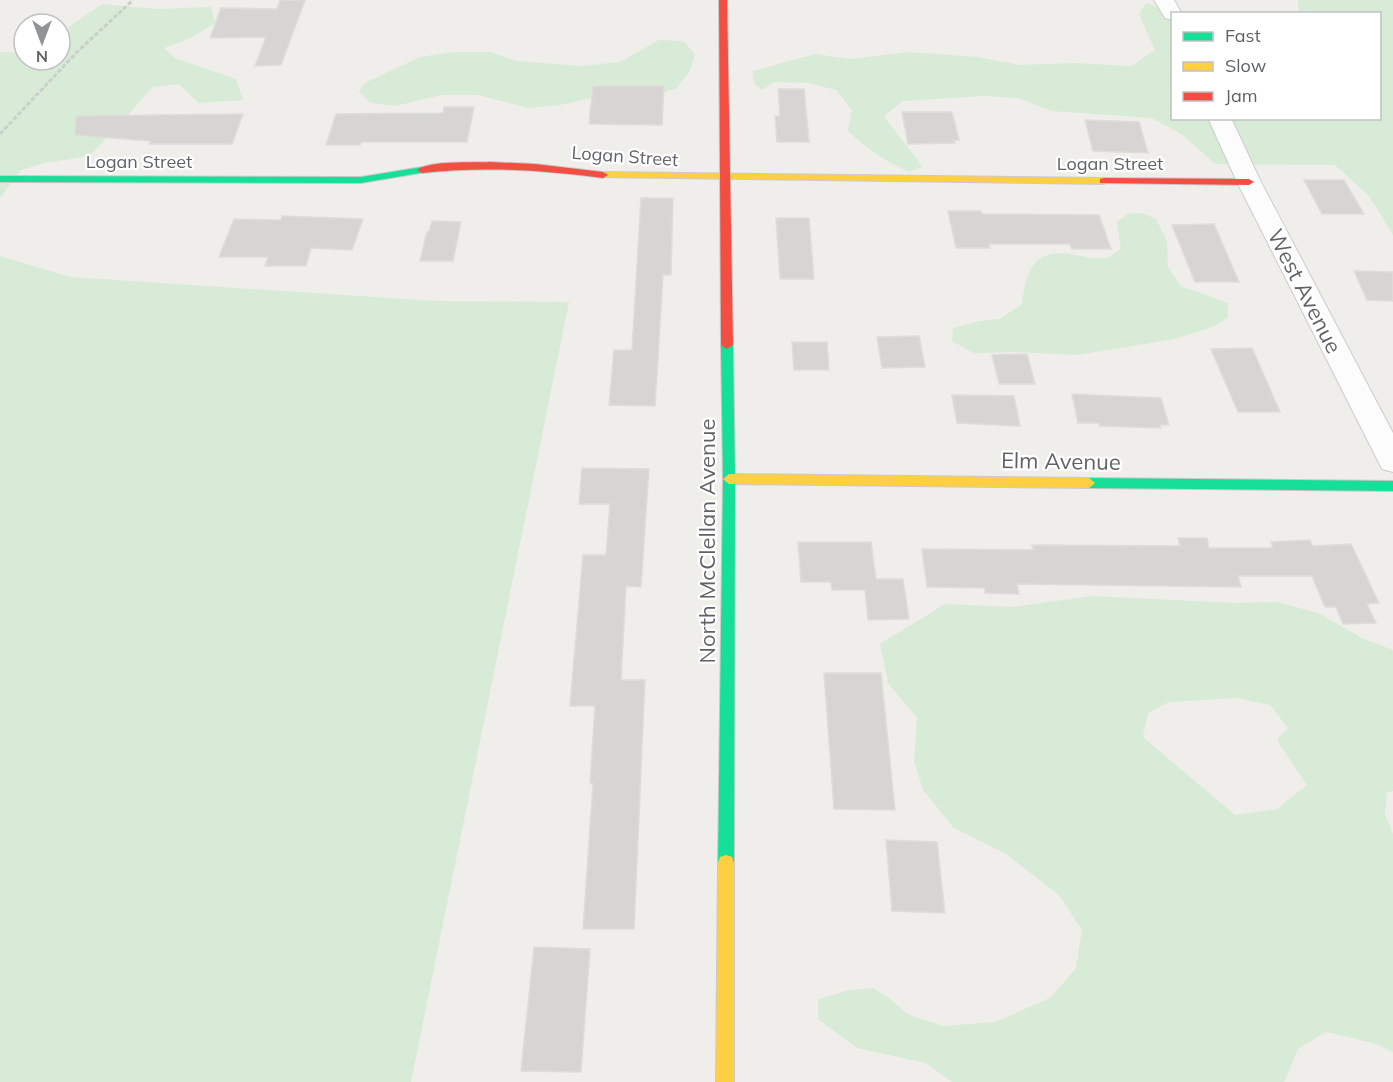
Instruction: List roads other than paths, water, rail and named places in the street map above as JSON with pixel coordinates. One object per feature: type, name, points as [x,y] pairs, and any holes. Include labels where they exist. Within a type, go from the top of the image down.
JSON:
[{"type":"street","name":"North McClellan Avenue","points":[[723,0],[729,479],[725,1082]]},
{"type":"street","name":"West Avenue","points":[[1220,120],[1249,182],[1393,461]]},
{"type":"street","name":"Logan Street","points":[[0,179],[361,180],[419,170],[488,164],[616,177],[1249,182]]},
{"type":"street","name":"Elm Avenue","points":[[729,479],[1393,486]]}]
